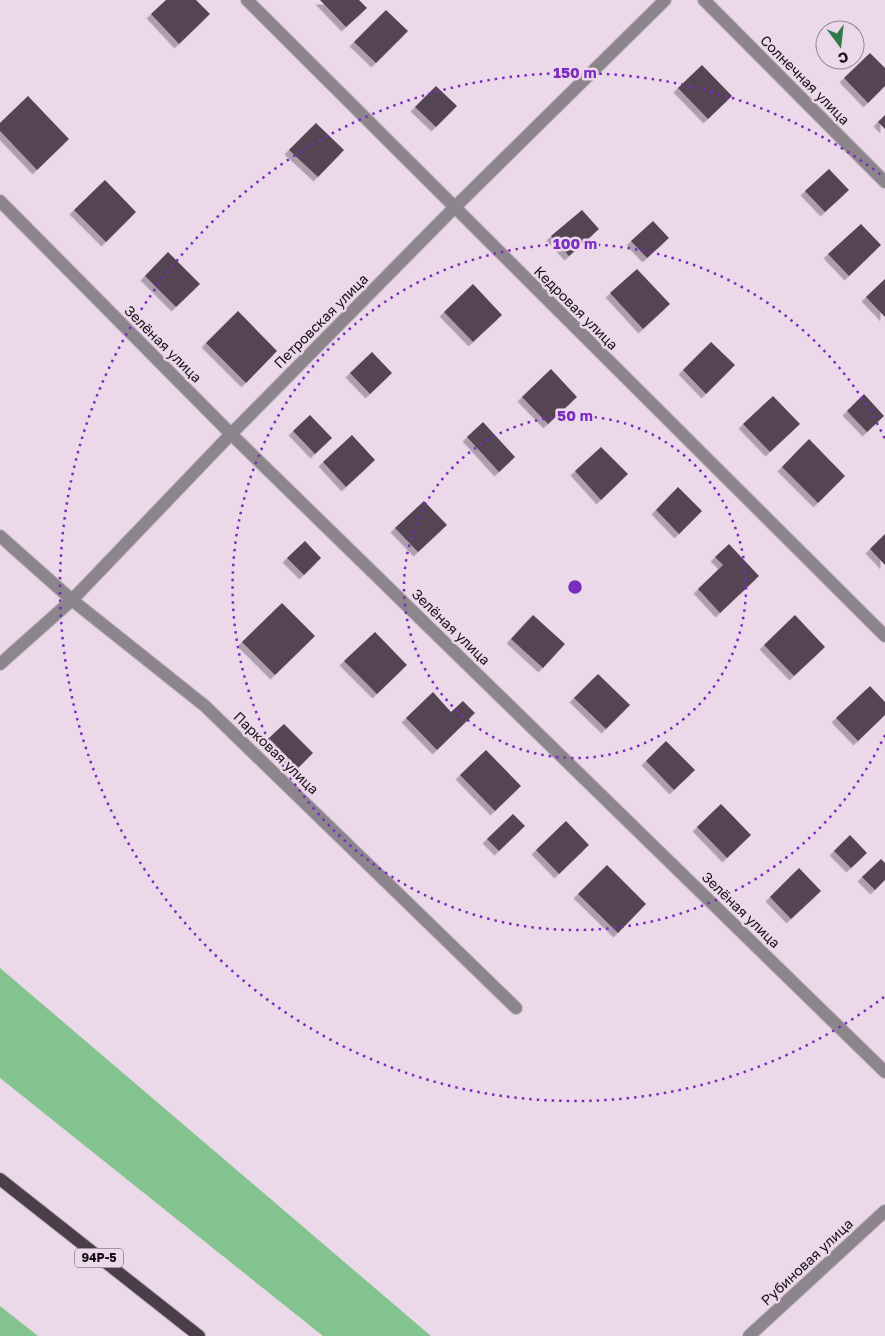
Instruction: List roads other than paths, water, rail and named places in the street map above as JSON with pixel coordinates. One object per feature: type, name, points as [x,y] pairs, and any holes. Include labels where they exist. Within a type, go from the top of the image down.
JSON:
[{"type":"main road","name":"94Р-5","points":[[0,1179],[199,1336]]},
{"type":"street","name":"Кедровая улица","points":[[247,0],[885,636]]},
{"type":"street","name":"Петровская улица","points":[[0,664],[72,600],[454,208],[665,0]]},
{"type":"street","name":"Солнечная улица","points":[[704,0],[885,182]]},
{"type":"street","name":"Зелёная улица","points":[[0,201],[232,434],[885,1072]]},
{"type":"street","name":"Парковая улица","points":[[0,536],[72,600],[205,706],[516,1008]]},
{"type":"street","name":"Рубиновая улица","points":[[749,1336],[885,1211]]}]
